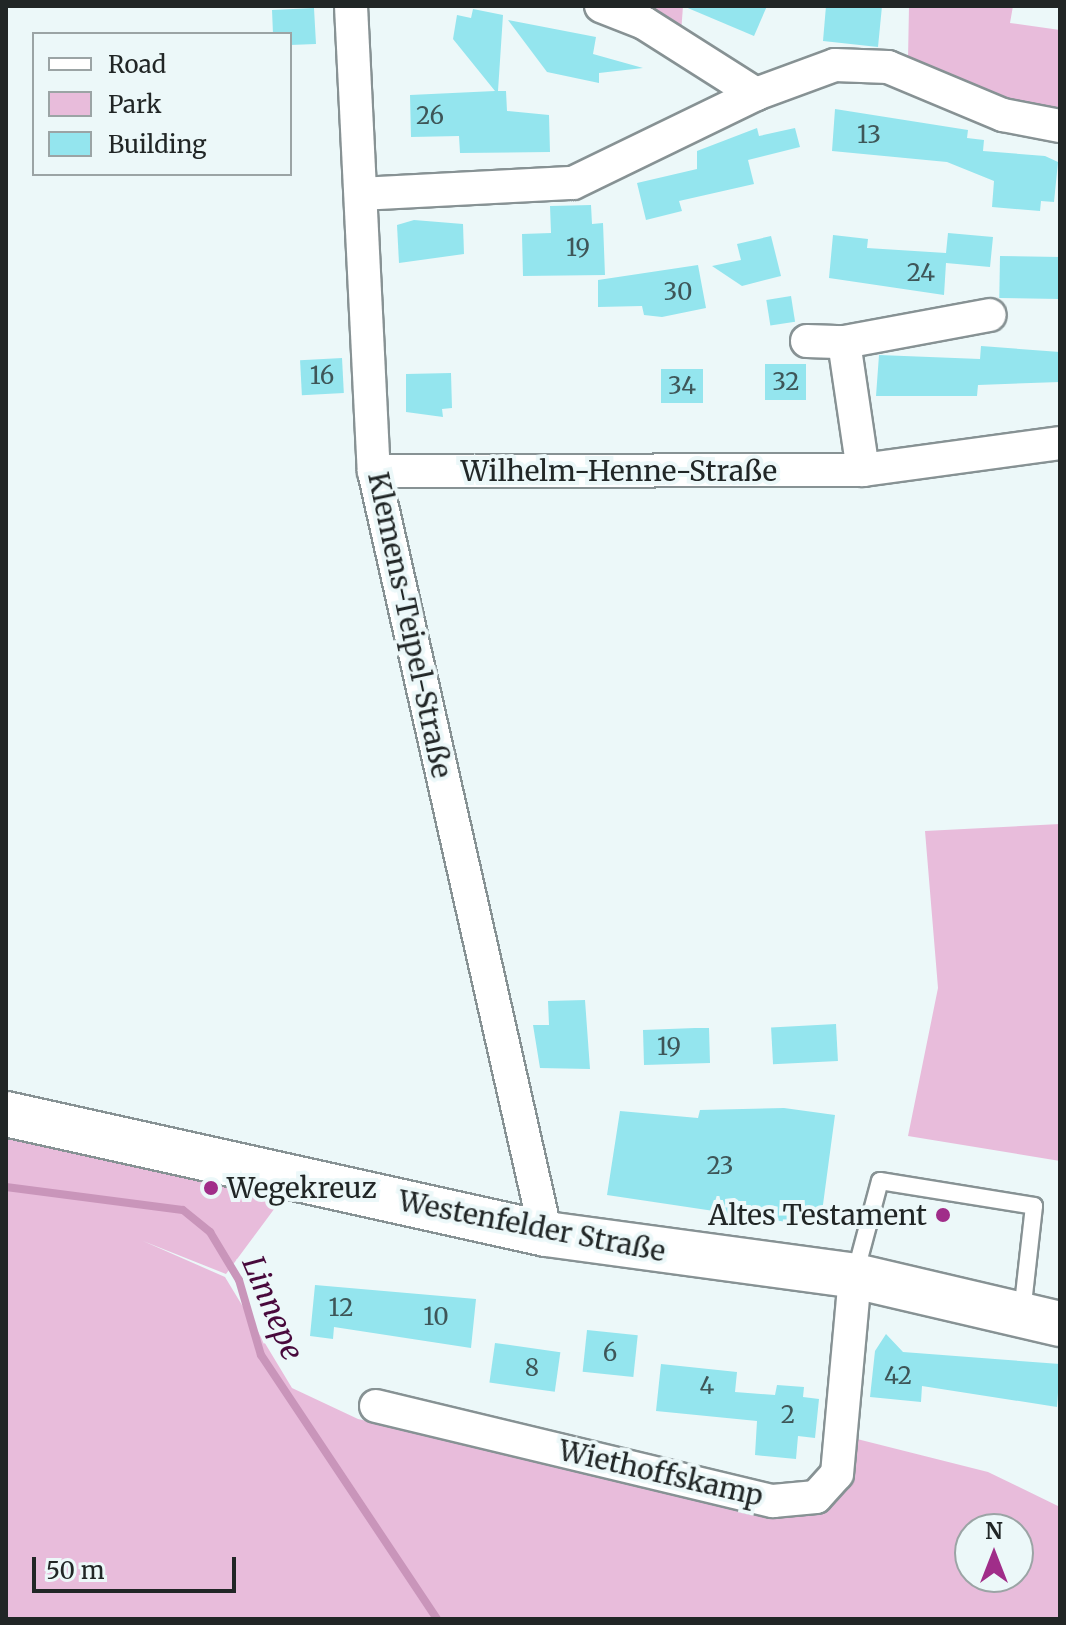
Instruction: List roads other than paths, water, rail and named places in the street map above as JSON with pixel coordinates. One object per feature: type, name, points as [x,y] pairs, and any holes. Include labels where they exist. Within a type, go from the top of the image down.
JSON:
[{"type":"main road","name":"Westenfelder Straße","points":[[6,1114],[546,1234],[855,1276],[1041,1319]]},
{"type":"street","name":"Klemens-Teipel-Straße","points":[[351,6],[374,471],[546,1234]]},
{"type":"street","points":[[601,6],[644,23],[756,94]]},
{"type":"street","points":[[361,194],[573,183],[756,94],[811,71],[862,64],[916,76],[1029,124],[1060,126]]},
{"type":"street","points":[[807,341],[844,342],[990,315]]},
{"type":"street","points":[[844,342],[863,470]]},
{"type":"street","name":"Wilhelm-Henne-Straße","points":[[374,471],[863,470],[1060,443]]},
{"type":"street","name":"Wiethoffskamp","points":[[376,1406],[773,1501],[816,1497],[837,1474],[855,1276]]},
{"type":"lane","points":[[855,1276],[880,1181],[1034,1206],[1041,1319]]},
{"type":"waterway","name":"Linnepe","points":[[6,1187],[183,1210],[210,1232],[239,1280],[261,1355],[437,1619]]},
{"type":"place","name":"Wegekreuz","points":[[211,1188]]},
{"type":"place","name":"Altes Testament","points":[[943,1215]]}]
